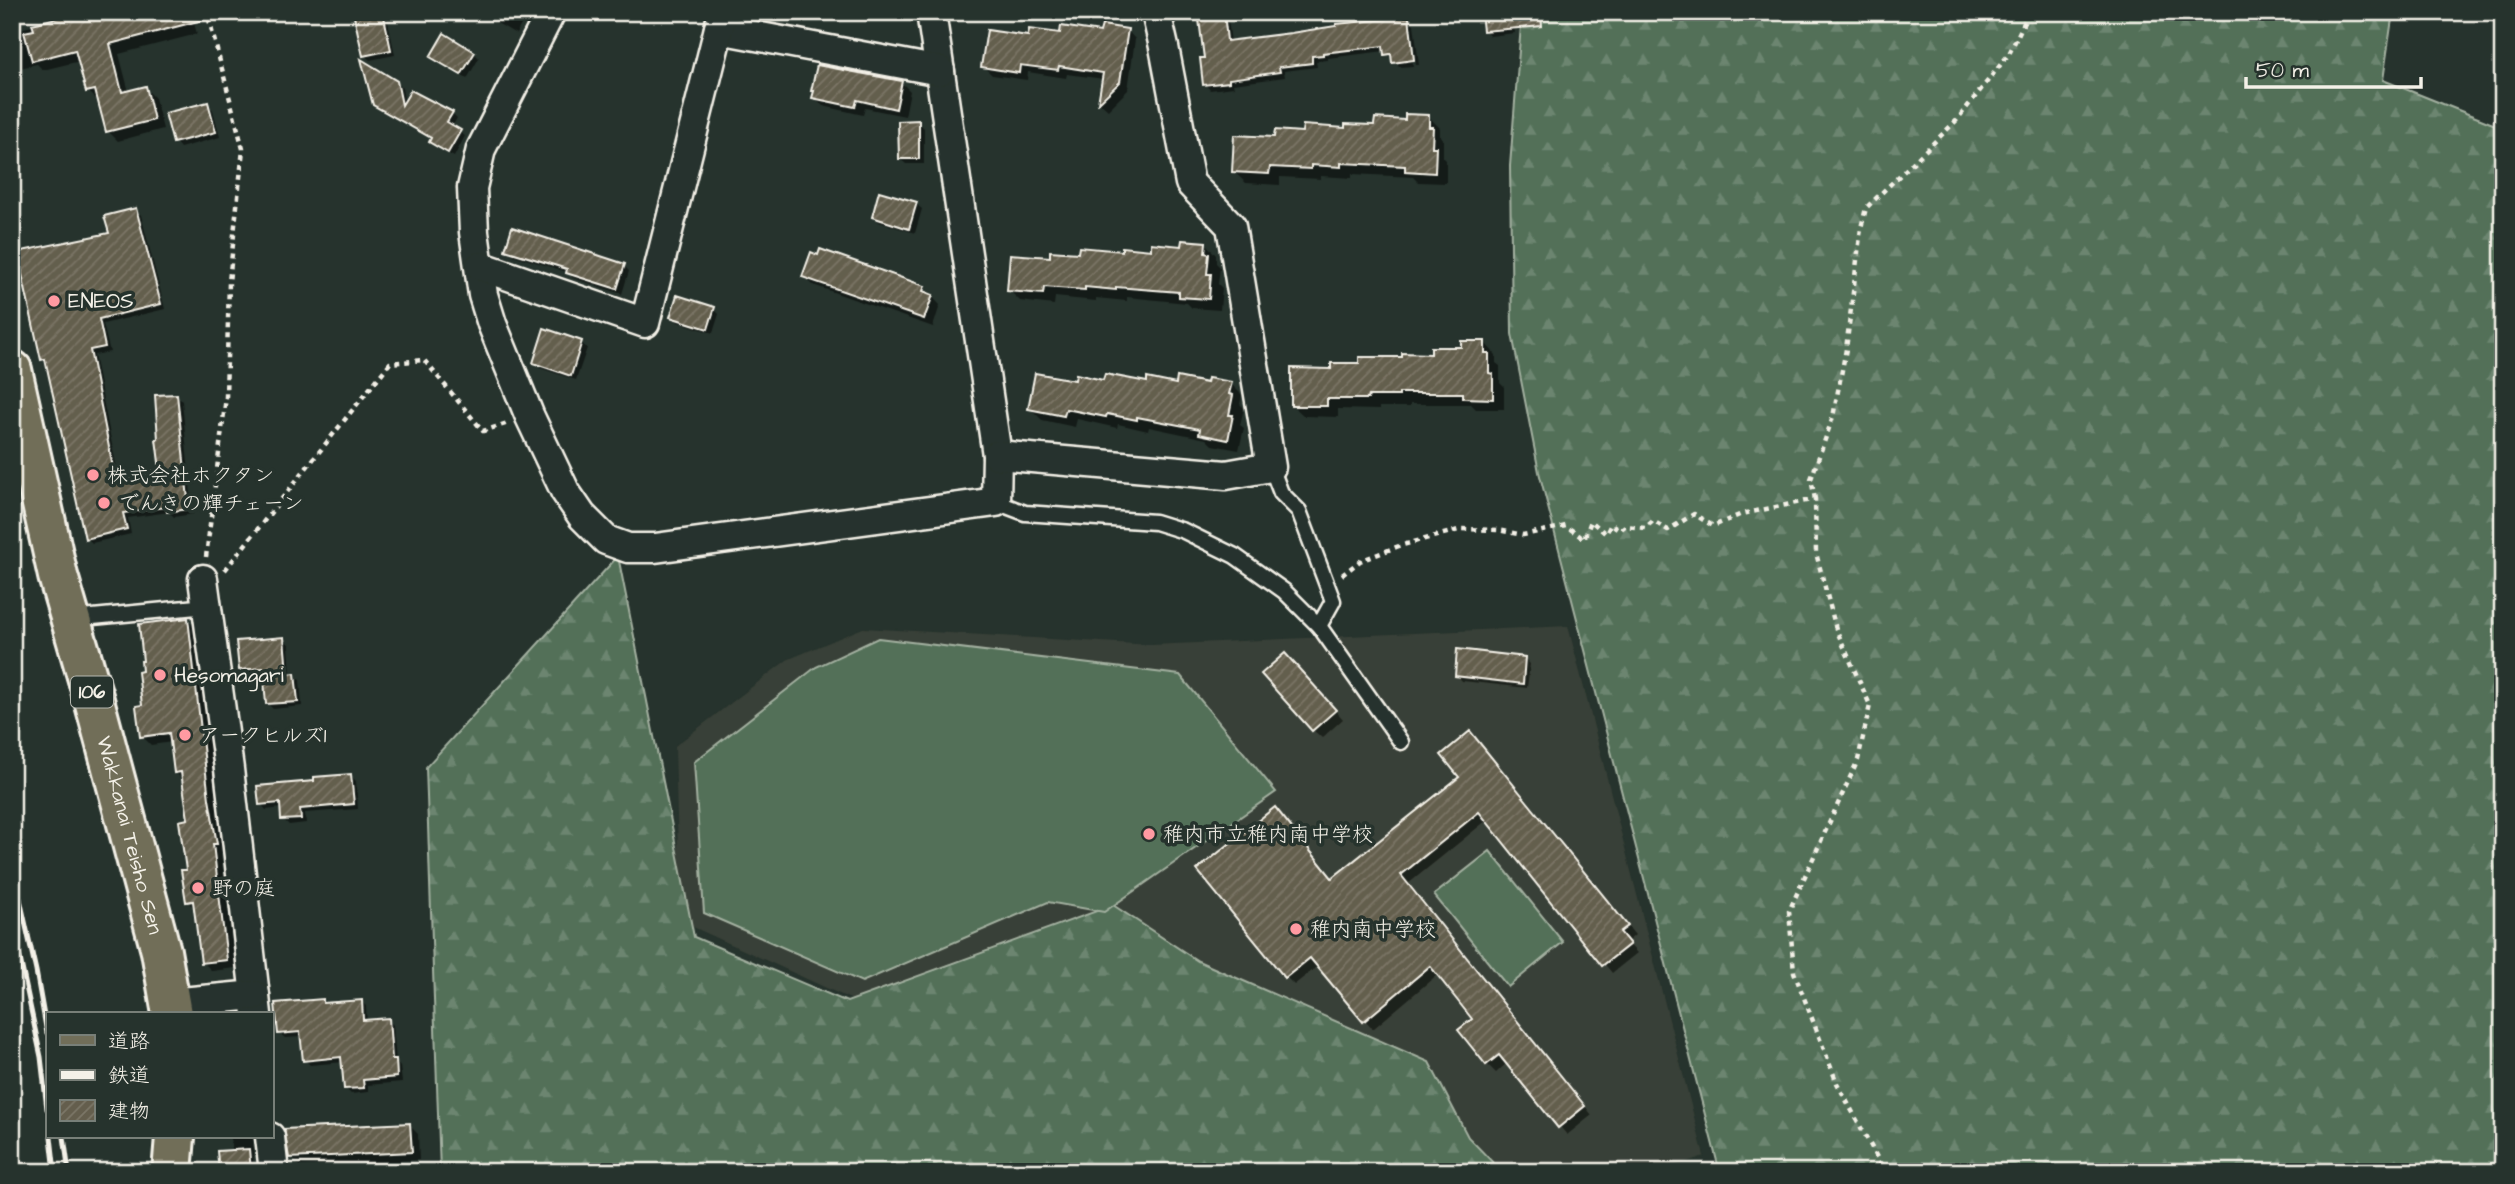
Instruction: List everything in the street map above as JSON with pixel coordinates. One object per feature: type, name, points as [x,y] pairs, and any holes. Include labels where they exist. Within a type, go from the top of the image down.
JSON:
[{"type":"main road","name":"Wakkanai Teisho Sen","points":[[12,370],[58,576],[161,951],[171,1009]]},
{"type":"main road","points":[[172,1172],[175,1138]]},
{"type":"street","points":[[551,12],[481,149],[472,188],[474,232],[483,295],[492,324],[530,416],[565,491],[582,516],[606,540],[628,548],[655,548],[996,502],[997,456],[931,12]]},
{"type":"street","points":[[997,456],[1226,475],[1271,467],[1231,226],[1190,183],[1156,12]]},
{"type":"street","points":[[480,266],[645,323],[721,20],[940,71]]},
{"type":"street","points":[[171,1009],[256,1004],[229,769],[205,594]]},
{"type":"street","points":[[270,1138],[274,1172]]},
{"type":"lane","points":[[1271,467],[1281,492],[1299,511],[1334,601],[1319,626]]},
{"type":"lane","points":[[996,502],[1025,513],[1155,522],[1184,531],[1235,556],[1284,590],[1319,626],[1401,742]]},
{"type":"lane","points":[[70,619],[205,594]]},
{"type":"path","points":[[205,594],[226,397],[229,282],[243,149],[207,12]]},
{"type":"path","points":[[1889,1172],[1880,1163],[1837,1083],[1794,972],[1789,911],[1858,760],[1870,705],[1836,629],[1816,552],[1815,499],[1811,479],[1833,417],[1846,349],[1861,228],[1867,208],[1956,121],[2009,54],[2029,12]]},
{"type":"path","points":[[205,594],[390,363],[424,360],[483,431],[530,416]]},
{"type":"path","points":[[1328,586],[1360,561],[1399,546],[1462,528],[1498,530],[1523,535],[1566,526],[1584,539],[1591,522],[1606,534],[1611,524],[1620,530],[1625,526],[1646,528],[1653,521],[1668,530],[1694,514],[1713,526],[1742,514],[1815,499]]},
{"type":"shaded area","name":"稚内市立稚内南中学校","points":[[1568,626],[1704,1156],[1656,1172],[1490,1172],[857,1002],[680,921],[675,746],[787,660],[863,628],[1152,645]]},
{"type":"green space","points":[[1522,12],[2393,12],[2383,80],[2503,128],[2503,1172],[1678,1172],[1718,1165],[1539,472],[1512,334],[1510,166]]},
{"type":"green space","points":[[618,556],[694,937],[847,1002],[1113,905],[1198,961],[1429,1062],[1468,1137],[1502,1172],[440,1172],[426,767]]},
{"type":"green space","points":[[878,638],[1180,675],[1276,792],[1104,912],[1048,902],[862,982],[704,913],[694,762],[816,667]]},
{"type":"green space","points":[[1490,851],[1563,942],[1508,987],[1434,895]]},
{"type":"building","points":[[60,12],[209,12],[210,18],[110,44],[122,92],[146,86],[154,120],[106,132],[95,90],[86,92],[75,50],[32,61],[24,32],[34,30],[32,24],[61,17]]},
{"type":"building","points":[[353,12],[383,12],[391,50],[363,56]]},
{"type":"building","points":[[1198,12],[1224,12],[1227,41],[1336,24],[1409,17],[1414,60],[1392,63],[1391,54],[1384,55],[1383,46],[1323,53],[1312,56],[1312,63],[1279,67],[1280,72],[1203,85],[1200,58],[1204,58]]},
{"type":"building","points":[[1481,12],[1541,12],[1542,26],[1483,31]]},
{"type":"building","points":[[1102,25],[1128,29],[1120,82],[1098,103],[1103,73],[1059,66],[1058,70],[1020,65],[1019,73],[981,67],[987,30],[1028,36],[1029,29],[1060,33],[1061,26],[1100,32]]},
{"type":"building","points":[[444,33],[475,52],[461,75],[430,57]]},
{"type":"building","points":[[361,59],[397,81],[402,105],[411,90],[453,112],[447,122],[461,130],[448,153],[429,142],[431,138],[373,105]]},
{"type":"building","points":[[817,65],[902,81],[896,109],[857,100],[855,107],[812,98]]},
{"type":"building","points":[[208,102],[216,132],[173,143],[165,113]]},
{"type":"building","points":[[1405,114],[1429,115],[1429,127],[1433,127],[1432,147],[1436,147],[1435,173],[1405,171],[1405,166],[1341,163],[1341,167],[1311,165],[1311,169],[1270,167],[1269,174],[1232,172],[1234,135],[1274,137],[1275,130],[1302,132],[1303,125],[1345,128],[1345,124],[1374,125],[1375,118],[1405,120]]},
{"type":"building","points":[[919,120],[919,159],[899,159],[898,121]]},
{"type":"building","points":[[879,191],[917,202],[909,229],[872,217]]},
{"type":"building","points":[[136,208],[161,304],[99,319],[105,347],[90,350],[115,478],[160,470],[155,395],[177,394],[189,509],[167,512],[166,507],[123,513],[127,529],[85,539],[45,359],[41,360],[17,252],[109,233],[104,216]]},
{"type":"building","points":[[512,227],[625,264],[617,289],[566,273],[567,269],[505,250]]},
{"type":"building","points":[[1182,240],[1206,242],[1205,253],[1209,254],[1207,274],[1211,274],[1209,299],[1179,297],[1179,292],[1116,287],[1116,290],[1085,287],[1085,290],[1044,287],[1043,294],[1007,291],[1010,254],[1050,257],[1050,251],[1078,253],[1079,247],[1122,251],[1122,247],[1151,250],[1151,243],[1181,246]]},
{"type":"building","points":[[820,249],[925,286],[923,291],[933,295],[924,319],[802,277],[811,252],[818,255]]},
{"type":"building","points":[[677,295],[715,307],[708,329],[670,317]]},
{"type":"building","points":[[544,328],[582,341],[571,376],[533,363]]},
{"type":"building","points":[[1461,341],[1485,341],[1485,353],[1489,353],[1489,373],[1493,374],[1493,399],[1463,398],[1463,393],[1399,393],[1399,396],[1369,396],[1368,399],[1327,399],[1327,406],[1291,406],[1291,368],[1331,369],[1331,363],[1359,363],[1359,357],[1402,357],[1402,353],[1431,354],[1431,347],[1461,347]]},
{"type":"building","points":[[1035,373],[1075,380],[1076,374],[1103,380],[1105,374],[1176,384],[1177,377],[1207,383],[1208,378],[1232,382],[1229,394],[1233,395],[1229,415],[1233,415],[1228,440],[1199,434],[1200,429],[1137,417],[1137,420],[1107,414],[1106,417],[1066,409],[1064,416],[1028,409]]},
{"type":"building","points":[[188,618],[209,799],[217,844],[213,844],[227,960],[201,963],[193,901],[186,902],[181,870],[186,870],[179,821],[188,819],[181,772],[174,773],[169,733],[140,737],[136,706],[142,705],[138,672],[142,671],[143,661],[139,624]]},
{"type":"building","points":[[284,637],[287,674],[295,673],[298,702],[266,704],[263,668],[239,670],[236,641]]},
{"type":"building","points":[[1457,649],[1525,657],[1523,684],[1455,676]]},
{"type":"building","points":[[1285,653],[1336,710],[1312,731],[1261,674]]},
{"type":"building","name":"稚内南中学校","points":[[1470,731],[1628,926],[1620,932],[1630,944],[1602,966],[1479,812],[1401,875],[1585,1106],[1558,1128],[1499,1055],[1486,1065],[1458,1030],[1472,1019],[1430,966],[1363,1022],[1310,958],[1285,978],[1197,870],[1275,807],[1332,878],[1459,777],[1441,755]]},
{"type":"building","points":[[351,774],[354,804],[300,809],[301,819],[281,820],[280,803],[259,805],[257,786],[314,781],[314,777]]},
{"type":"building","points":[[323,999],[323,1003],[362,1000],[363,1020],[389,1018],[392,1059],[396,1059],[397,1077],[363,1080],[364,1088],[344,1089],[341,1057],[303,1061],[300,1032],[278,1034],[275,1003]]},
{"type":"building","points":[[410,1123],[412,1152],[289,1158],[284,1129]]},
{"type":"building","points":[[249,1149],[251,1172],[219,1172],[217,1151]]},
{"type":"railway","points":[[12,863],[46,1027]]},
{"type":"railway","points":[[12,921],[41,1057],[46,1100]]},
{"type":"railway","points":[[51,1138],[55,1172]]},
{"type":"railway","points":[[64,1138],[69,1172]]},
{"type":"place","name":"ENEOS","points":[[54,301]]},
{"type":"place","name":"株式会社ホクタン","points":[[93,475]]},
{"type":"place","name":"でんきの輝チェーン","points":[[104,503]]},
{"type":"place","name":"Hesomagari","points":[[160,675]]},
{"type":"place","name":"アークヒルズ1","points":[[185,735]]},
{"type":"place","name":"稚内市立稚内南中学校","points":[[1149,834]]},
{"type":"place","name":"野の庭","points":[[198,888]]},
{"type":"place","name":"稚内南中学校","points":[[1296,929]]}]
